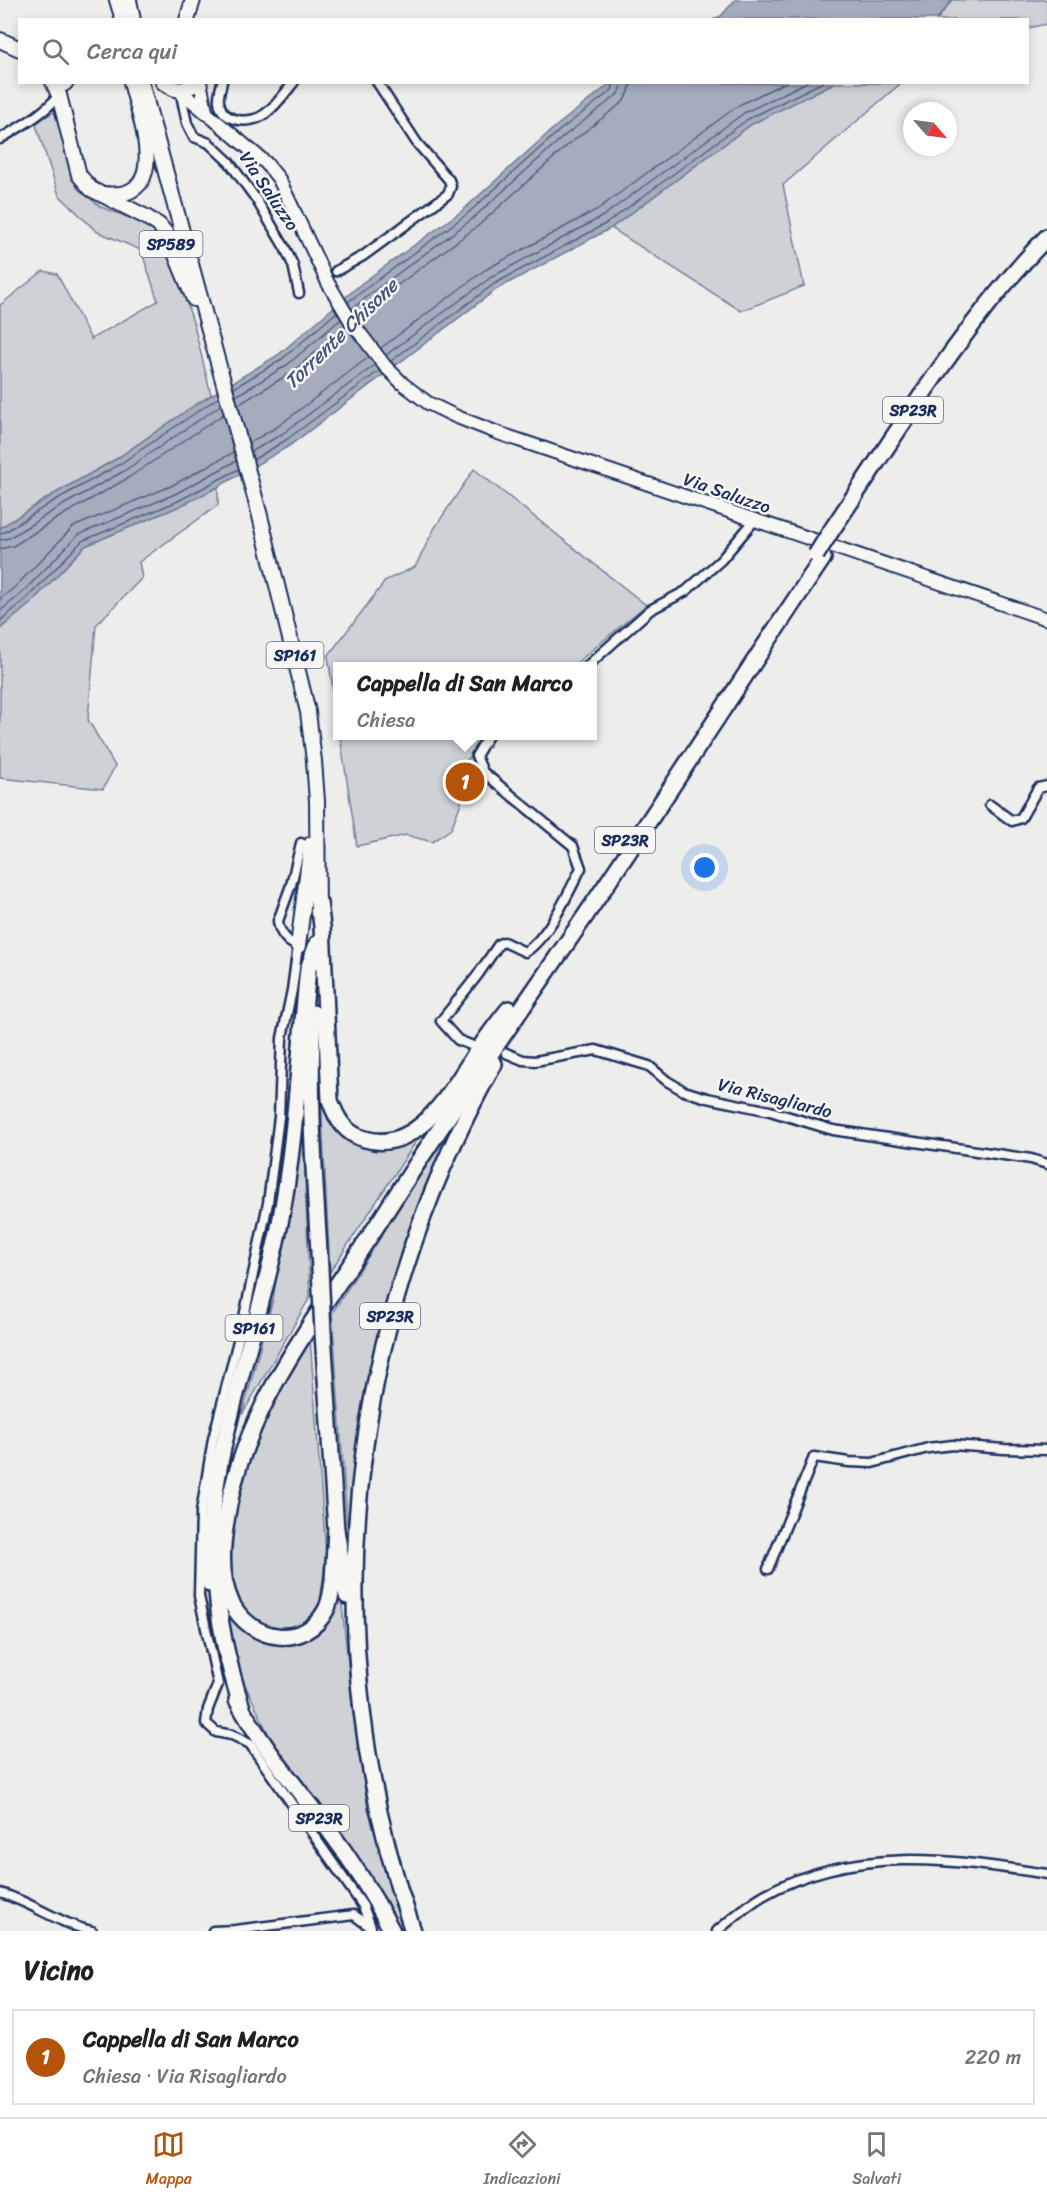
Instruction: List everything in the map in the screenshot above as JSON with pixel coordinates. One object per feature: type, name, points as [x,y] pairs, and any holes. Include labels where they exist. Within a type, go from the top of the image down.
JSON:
[{"type":"highway","name":"SP23R","points":[[392,1931],[347,1856],[278,1764],[242,1708],[220,1625],[216,1568],[223,1503],[244,1435],[274,1375],[331,1281],[533,986],[957,345],[998,292],[1047,237]]},
{"type":"highway","name":"SP23R","points":[[835,532],[963,350],[1003,298],[1047,248]]},
{"type":"highway","name":"SP161","points":[[319,903],[330,1100],[339,1121],[359,1138],[375,1142],[396,1139],[407,1135],[426,1121],[445,1099],[491,1031],[533,986]]},
{"type":"highway","name":"SP161","points":[[317,944],[311,1050],[312,1131],[336,1530],[345,1582],[352,1660],[357,1679]]},
{"type":"highway","name":"SP161","points":[[242,1708],[231,1688],[212,1606],[209,1561],[212,1515],[220,1456],[260,1310],[280,1222],[291,1149],[308,969],[317,944]]},
{"type":"highway","name":"SP23R","points":[[336,1530],[329,1601],[318,1620],[298,1634],[280,1637],[259,1632],[246,1623],[231,1601],[223,1574],[222,1559],[225,1521],[231,1493],[244,1451],[258,1417],[288,1360],[533,986]]},
{"type":"highway","name":"SP23R","points":[[413,1931],[393,1873],[374,1796],[362,1726],[357,1679],[355,1596],[358,1511],[368,1419],[389,1322],[407,1260],[435,1183],[484,1080],[533,998],[533,986]]},
{"type":"main road","points":[[111,0],[115,18]]},
{"type":"main road","points":[[117,0],[122,18]]},
{"type":"main road","points":[[129,0],[133,18]]},
{"type":"main road","points":[[189,18],[193,0]]},
{"type":"main road","points":[[0,38],[18,40]]},
{"type":"main road","points":[[0,38],[18,49]]},
{"type":"main road","points":[[99,194],[118,196],[129,192],[139,184],[148,163],[146,144],[131,84]]},
{"type":"main road","name":"SP161","points":[[142,84],[259,512],[308,712],[315,761],[317,801],[319,903],[317,944]]},
{"type":"main road","points":[[146,84],[149,112]]},
{"type":"main road","points":[[166,84],[172,89],[179,90],[187,89],[195,84]]},
{"type":"main road","points":[[199,84],[206,111]]},
{"type":"main road","name":"SP589","points":[[61,85],[79,175],[91,189],[159,225],[168,236],[185,280],[208,327]]},
{"type":"main road","name":"Via Saluzzo","points":[[179,90],[266,163],[279,178],[328,283],[350,320],[370,348],[404,384],[428,403],[457,417],[754,521],[1047,619]]},
{"type":"main road","points":[[298,946],[317,801]]},
{"type":"street","points":[[222,84],[219,102],[221,109],[230,117],[241,121],[255,120],[264,115],[292,84]]},
{"type":"street","points":[[336,271],[363,256],[448,194],[451,186],[417,143],[378,84]]},
{"type":"street","points":[[0,139],[32,119],[53,102],[61,85]]},
{"type":"street","name":"Via Saluzzo","points":[[179,90],[187,123],[194,137],[209,143],[230,162],[256,199],[293,265],[299,293]]},
{"type":"street","points":[[592,662],[650,610],[686,591],[721,560],[754,521]]},
{"type":"street","points":[[473,1046],[458,1041],[441,1021],[458,1002],[499,944],[504,942],[525,952],[537,942],[564,903],[581,868],[573,846],[483,772],[476,756],[485,740]]},
{"type":"street","points":[[990,806],[1012,821],[1021,818],[1038,788],[1047,786]]},
{"type":"street","points":[[301,843],[291,885],[278,921],[283,935],[292,945],[298,946],[282,1038],[279,1117],[268,1203],[244,1317],[213,1439],[201,1512],[199,1596],[218,1684],[206,1723],[212,1730],[231,1735],[250,1744],[363,1905],[372,1929]]},
{"type":"street","name":"Via Risagliardo","points":[[506,1053],[523,1060],[535,1061],[596,1050],[649,1066],[684,1091],[770,1111],[833,1130],[1047,1164]]},
{"type":"street","points":[[768,1569],[814,1457],[872,1463],[928,1448],[953,1445],[1047,1450]]},
{"type":"street","points":[[717,1931],[763,1895],[787,1883],[826,1870],[854,1864],[889,1859],[921,1860],[986,1865],[1047,1874]]},
{"type":"street","points":[[0,1893],[21,1899],[78,1928],[92,1931]]},
{"type":"street","points":[[213,1931],[282,1925],[354,1915],[372,1929]]},
{"type":"shaded area","points":[[952,0],[1047,0],[1047,24],[1029,28],[1029,18],[938,18]]},
{"type":"shaded area","points":[[832,84],[900,84],[783,185],[804,286],[741,311],[611,228],[752,124]]},
{"type":"shaded area","points":[[56,111],[77,188],[101,207],[148,225],[169,250],[194,325],[211,395],[116,459],[0,528],[0,305],[43,271],[57,274],[91,339],[158,301],[141,250],[96,231],[59,195],[35,122]]},
{"type":"shaded area","points":[[474,469],[646,605],[578,662],[333,662],[333,691],[328,656],[386,580],[415,567],[434,529]]},
{"type":"shaded area","points":[[218,487],[218,505],[139,562],[142,578],[96,625],[88,720],[115,766],[103,789],[0,778],[0,629],[30,604],[85,546],[180,506]]},
{"type":"shaded area","points":[[341,740],[482,740],[447,787],[463,797],[451,829],[432,842],[406,835],[357,846]]},
{"type":"shaded area","points":[[320,1078],[327,1110],[347,1141],[376,1151],[402,1142],[425,1128],[330,1272]]},
{"type":"shaded area","points":[[302,1105],[310,1297],[242,1415],[273,1299]]},
{"type":"shaded area","points":[[465,1105],[439,1158],[394,1278],[361,1416],[350,1564],[332,1313]]},
{"type":"shaded area","points":[[310,1338],[326,1555],[319,1610],[298,1626],[266,1628],[243,1608],[230,1579],[235,1496],[266,1412]]},
{"type":"shaded area","points":[[340,1586],[353,1712],[368,1809],[408,1931],[398,1931],[273,1744],[240,1674],[224,1600],[242,1630],[272,1644],[301,1642],[326,1620]]},
{"type":"water","points":[[735,0],[952,0],[938,18],[716,18]]},
{"type":"water","name":"Torrente Chisone","points":[[610,84],[832,84],[752,124],[611,228],[497,289],[289,446],[180,506],[85,546],[30,604],[0,629],[0,528],[116,459],[195,405],[278,355],[362,283],[463,210],[555,127]]},
{"type":"place","name":"Cappella di San Marco","points":[[465,782]]}]
